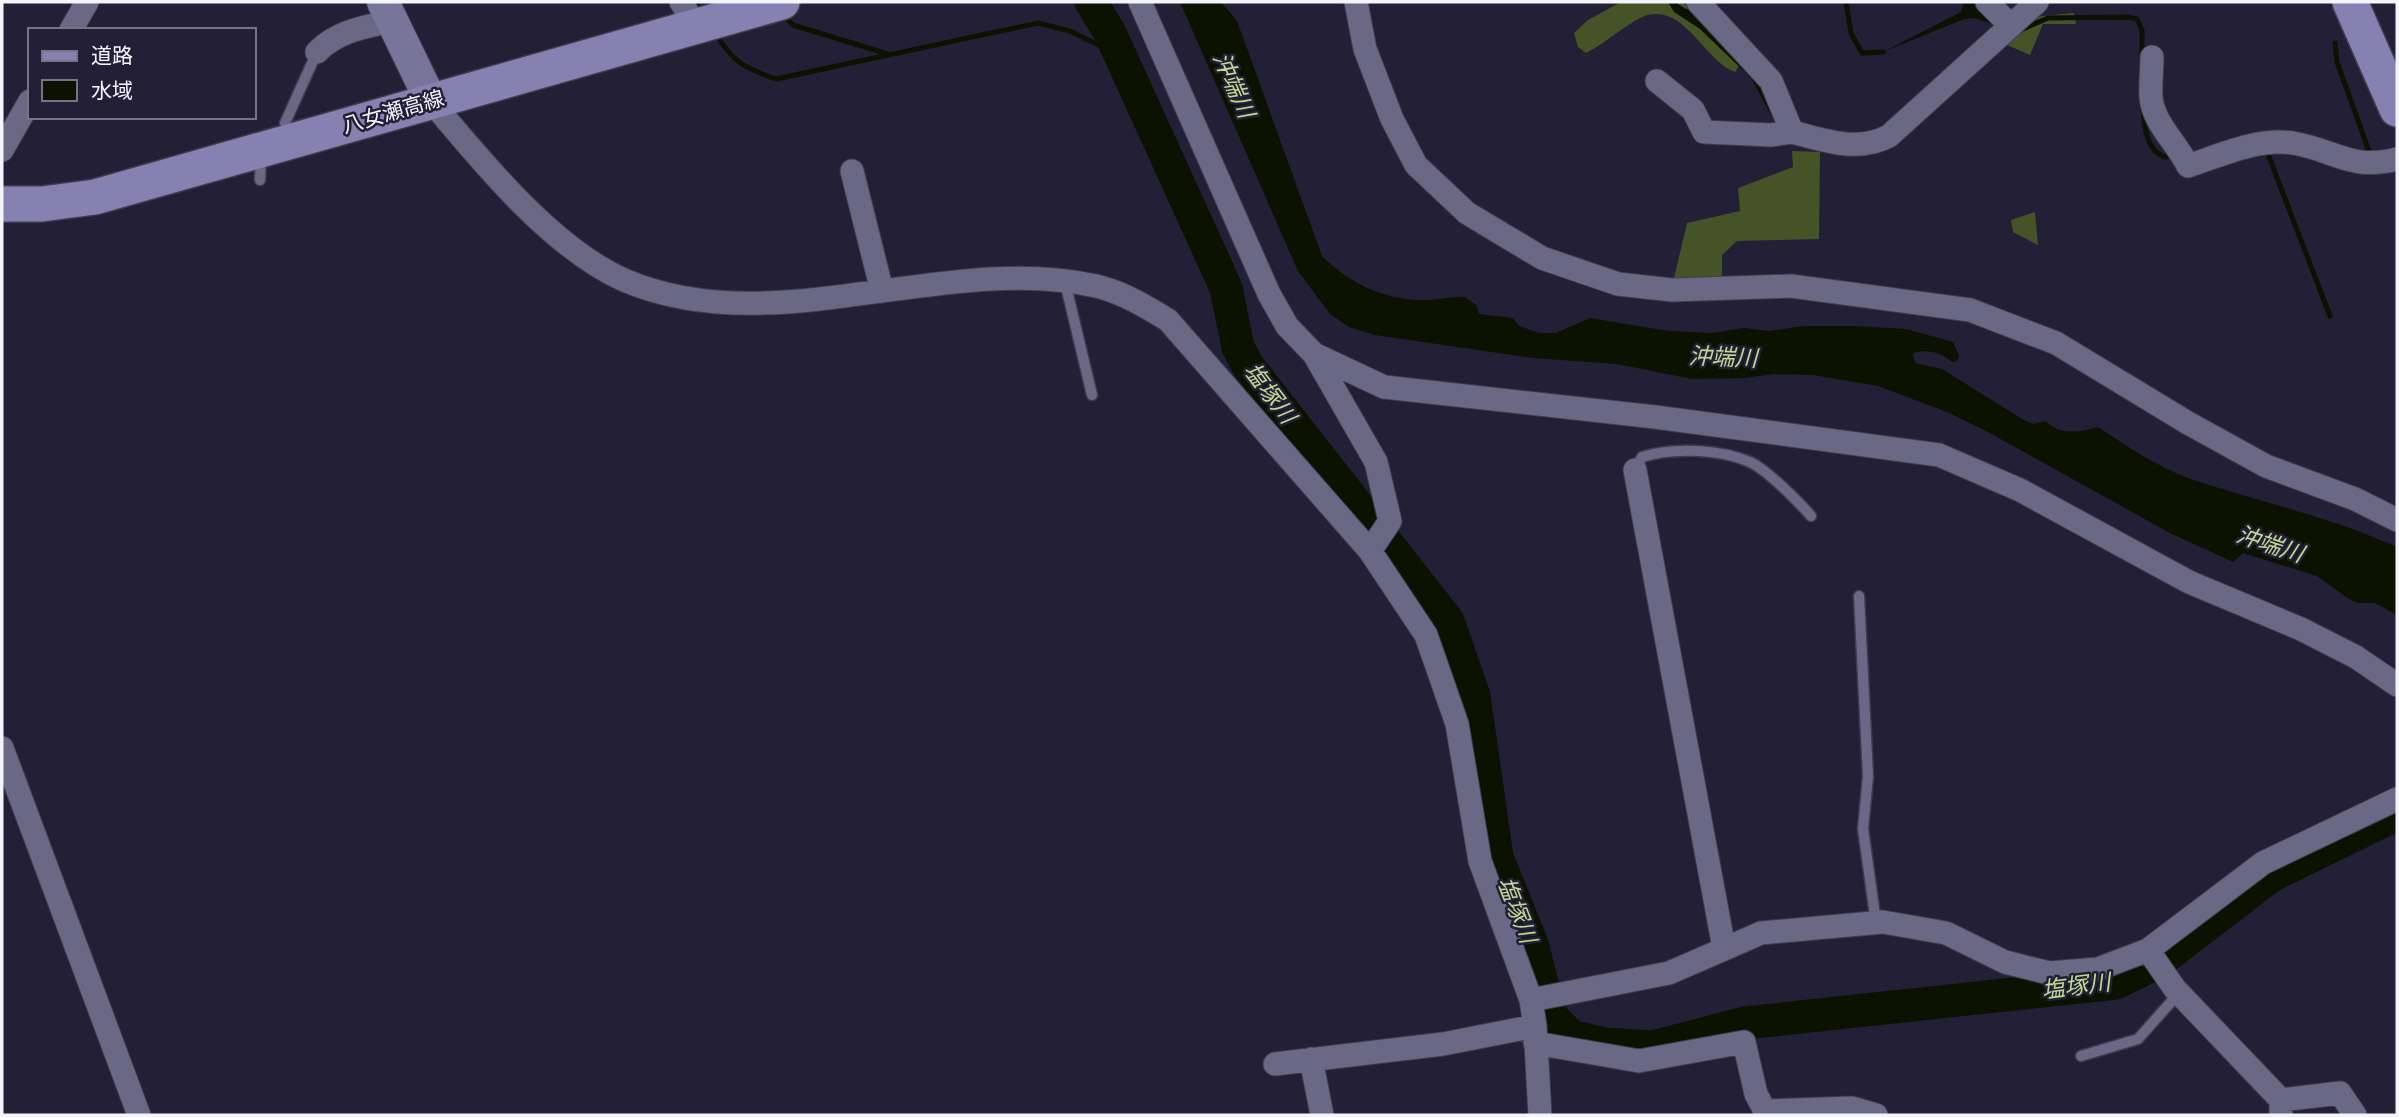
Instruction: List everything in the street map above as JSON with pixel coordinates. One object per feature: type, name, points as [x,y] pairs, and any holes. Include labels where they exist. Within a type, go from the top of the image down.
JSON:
[{"type":"main road","name":"八女瀬高線","points":[[2,204],[42,204],[94,197],[261,165],[430,102],[689,14],[782,2]]},
{"type":"main road","points":[[2350,2],[2397,109]]},
{"type":"street","points":[[72,28],[87,2]]},
{"type":"street","points":[[1140,2],[1269,294],[1287,326],[1314,354],[1376,462],[1390,521],[1370,551]]},
{"type":"street","points":[[1356,2],[1366,49],[1392,119],[1416,166],[1467,213],[1542,258],[1618,284],[1672,290],[1791,286],[1970,310],[2056,343],[2188,423],[2266,466],[2355,499],[2397,520]]},
{"type":"street","points":[[1698,2],[1771,81],[1792,132]]},
{"type":"street","points":[[1987,2],[2011,26]]},
{"type":"street","points":[[1657,81],[1693,110],[1704,132],[1771,135],[1792,132],[1850,146],[1874,144],[1889,136],[2036,2]]},
{"type":"street","points":[[317,51],[328,40],[356,29],[388,11],[430,102],[485,166],[571,248],[622,279],[670,297],[729,303],[1001,280],[1065,282],[1097,286],[1132,298],[1168,320],[1370,551],[1426,635],[1457,724],[1480,861],[1531,1000],[1540,1115]]},
{"type":"street","points":[[2152,58],[2151,100],[2159,121],[2179,147],[2188,166],[2257,144],[2292,143],[2363,165],[2397,159]]},
{"type":"street","points":[[2,150],[28,104]]},
{"type":"street","points":[[852,172],[883,291]]},
{"type":"street","points":[[1314,354],[1384,387],[1655,417],[1939,455],[2020,490],[2189,583],[2301,629],[2356,657],[2397,685]]},
{"type":"street","points":[[1635,470],[1724,948]]},
{"type":"street","points":[[2,748],[139,1115]]},
{"type":"street","points":[[1531,1000],[1669,973],[1761,933],[1876,923],[1946,933],[2005,962],[2049,973],[2098,970],[2148,950],[2263,863],[2397,799]]},
{"type":"street","points":[[2148,950],[2179,993],[2281,1107],[2340,1093],[2355,1115]]},
{"type":"street","points":[[1275,1064],[1535,1035],[1639,1061],[1744,1042],[1756,1094],[1765,1111],[1852,1108],[1876,1115]]},
{"type":"street","points":[[1311,1059],[1322,1115]]},
{"type":"lane","points":[[285,122],[317,51]]},
{"type":"lane","points":[[1065,282],[1092,395]]},
{"type":"lane","points":[[1635,470],[1643,457],[1661,450],[1720,455],[1751,463],[1811,516]]},
{"type":"lane","points":[[1859,596],[1868,776],[1863,829],[1876,923]]},
{"type":"lane","points":[[2081,1056],[2138,1039],[2179,993]]},
{"type":"green space","points":[[1621,2],[1683,2],[1740,64],[1735,72],[1724,66],[1682,24],[1657,14],[1642,17],[1586,53],[1578,47],[1574,33],[1588,20]]},
{"type":"green space","points":[[2074,13],[2076,24],[2043,24],[2030,55],[2005,44],[2033,17]]},
{"type":"green space","points":[[1792,151],[1820,152],[1819,239],[1737,241],[1722,255],[1722,277],[1674,278],[1687,223],[1740,211],[1738,188],[1793,167]]},
{"type":"green space","points":[[2035,212],[2038,245],[2013,232],[2011,220]]},
{"type":"water","name":"沖端川","points":[[1180,2],[1221,2],[1237,21],[1322,256],[1355,282],[1380,293],[1407,299],[1465,297],[1476,305],[1479,314],[1513,318],[1519,326],[1539,333],[1556,333],[1590,318],[1668,331],[1713,333],[1744,328],[1769,331],[1804,326],[1906,329],[1953,342],[1959,356],[1957,361],[1952,362],[1938,354],[1924,351],[1913,353],[1915,363],[1942,369],[2033,424],[2046,421],[2057,429],[2070,432],[2098,427],[2171,471],[2323,519],[2397,547],[2397,615],[2375,603],[2358,603],[2349,599],[2317,576],[2243,553],[2233,562],[2170,533],[1988,432],[1947,412],[1878,386],[1813,375],[1773,374],[1746,378],[1692,379],[1617,364],[1533,358],[1375,335],[1349,327],[1330,314],[1298,271]]},
{"type":"water","points":[[1668,2],[1675,2],[1686,9],[1702,2],[1695,13],[1696,18],[1755,75],[1766,90],[1778,128],[1751,78],[1700,29],[1674,12]]},
{"type":"water","points":[[1964,2],[1975,2],[1995,25],[1975,18],[1964,19],[1883,52],[1961,12]]},
{"type":"waterway","points":[[695,2],[702,13]]},
{"type":"waterway","name":"塩塚川","points":[[1091,2],[1110,33],[1226,288],[1238,347],[1248,366],[1448,621],[1474,696],[1497,857],[1533,947],[1550,1015],[1571,1036],[1605,1044],[1653,1047],[1745,1023],[2116,983],[2159,962],[2271,876],[2397,814]]},
{"type":"waterway","points":[[1846,2],[1851,33],[1862,53],[1883,52]]},
{"type":"waterway","points":[[783,15],[793,25],[888,54]]},
{"type":"waterway","points":[[2016,32],[2048,18],[2128,17],[2137,19],[2142,30],[2142,56]]},
{"type":"waterway","points":[[715,33],[740,63],[776,79],[1038,23],[1070,31],[1121,56]]},
{"type":"waterway","points":[[2335,43],[2337,62],[2370,154]]},
{"type":"waterway","points":[[2143,107],[2145,129],[2150,144],[2154,150],[2166,157],[2174,154]]},
{"type":"waterway","points":[[2266,149],[2330,316]]}]
